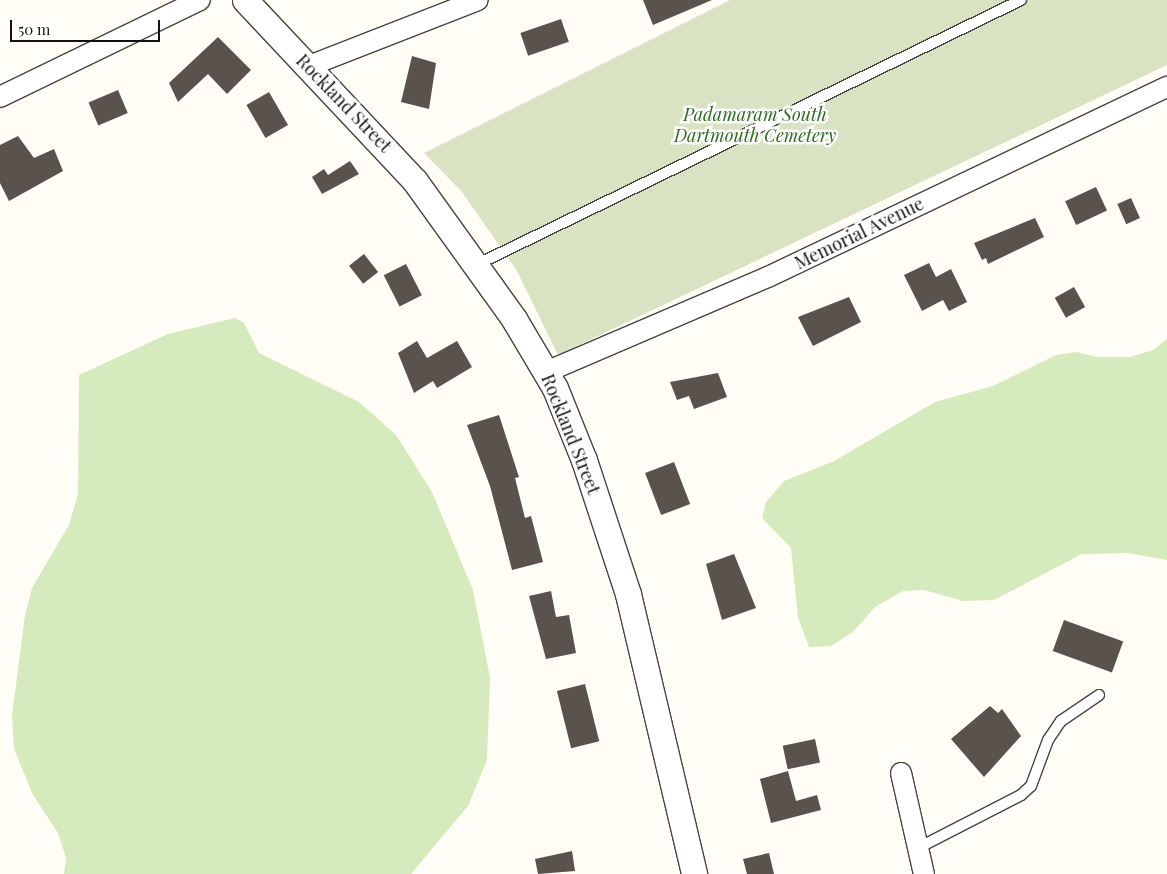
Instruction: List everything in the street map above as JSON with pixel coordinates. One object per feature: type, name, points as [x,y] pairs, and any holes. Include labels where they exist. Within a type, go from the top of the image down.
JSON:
[{"type":"street","points":[[0,97],[200,0]]},
{"type":"street","name":"Rockland Street","points":[[245,0],[396,158],[476,266],[546,372],[584,460],[628,594],[694,874]]},
{"type":"street","points":[[309,66],[478,0]]},
{"type":"street","name":"Memorial Avenue","points":[[546,372],[768,277],[1167,86]]},
{"type":"street","points":[[902,773],[924,874]]},
{"type":"lane","points":[[476,266],[1021,0]]},
{"type":"lane","points":[[918,848],[1026,791],[1061,721],[1099,695]]},
{"type":"green space","name":"Padamaram South Dartmouth Cemetery","points":[[730,0],[1167,0],[1167,65],[558,355],[517,271],[462,192],[424,153]]},
{"type":"green space","points":[[235,318],[244,323],[259,353],[359,402],[396,435],[432,492],[473,590],[490,678],[487,760],[468,806],[411,874],[64,874],[66,858],[58,833],[33,795],[14,749],[12,716],[25,615],[32,588],[69,525],[78,494],[79,375],[168,334]]},
{"type":"green space","points":[[1167,339],[1167,560],[1128,553],[1082,554],[994,600],[963,601],[924,590],[903,591],[875,607],[853,632],[831,646],[809,647],[798,618],[791,548],[762,518],[766,502],[784,481],[834,461],[935,402],[993,386],[1056,355],[1077,352],[1097,357],[1130,357],[1153,350]]},
{"type":"building","points":[[643,0],[712,0],[653,25]]},
{"type":"building","points":[[561,19],[569,42],[528,56],[520,33]]},
{"type":"building","points":[[218,37],[251,70],[227,94],[208,74],[178,102],[169,83]]},
{"type":"building","points":[[412,56],[436,63],[429,109],[401,102]]},
{"type":"building","points":[[118,90],[128,113],[98,126],[89,103]]},
{"type":"building","points":[[269,92],[288,125],[265,138],[246,105]]},
{"type":"building","points":[[18,136],[34,158],[54,149],[63,171],[9,201],[0,183],[0,145]]},
{"type":"building","points":[[350,161],[359,174],[322,194],[312,177],[324,169],[328,175]]},
{"type":"building","points":[[1096,187],[1107,211],[1076,225],[1065,201]]},
{"type":"building","points":[[1131,198],[1140,218],[1126,224],[1117,204]]},
{"type":"building","points":[[1035,218],[1044,237],[988,264],[986,258],[982,260],[974,243]]},
{"type":"building","points":[[364,254],[378,272],[363,284],[349,266]]},
{"type":"building","points":[[929,263],[936,277],[951,269],[967,302],[949,311],[943,300],[922,311],[904,275]]},
{"type":"building","points":[[406,264],[422,295],[400,307],[384,275]]},
{"type":"building","points":[[1074,287],[1085,307],[1066,318],[1055,298]]},
{"type":"building","points":[[849,297],[861,322],[813,346],[798,317]]},
{"type":"building","points":[[417,341],[427,358],[457,341],[472,367],[437,388],[433,381],[414,393],[398,353]]},
{"type":"building","points":[[718,373],[727,397],[694,409],[689,396],[677,400],[670,382]]},
{"type":"building","points":[[499,415],[519,477],[515,478],[525,518],[531,516],[543,562],[512,570],[490,486],[467,425]]},
{"type":"building","points":[[674,462],[690,504],[661,515],[645,473]]},
{"type":"building","points":[[734,554],[756,608],[722,620],[706,564]]},
{"type":"building","points":[[551,591],[556,617],[569,615],[576,653],[546,659],[529,596]]},
{"type":"building","points":[[1064,620],[1123,642],[1112,673],[1053,651]]},
{"type":"building","points":[[585,684],[599,741],[571,748],[557,691]]},
{"type":"building","points":[[990,706],[998,713],[1002,709],[1021,736],[984,777],[951,739]]},
{"type":"building","points":[[815,739],[820,762],[788,769],[783,746]]},
{"type":"building","points":[[788,771],[796,801],[817,795],[821,810],[771,823],[760,779]]},
{"type":"building","points":[[572,851],[575,871],[538,874],[535,859]]},
{"type":"building","points":[[769,853],[774,874],[747,874],[743,859]]}]
